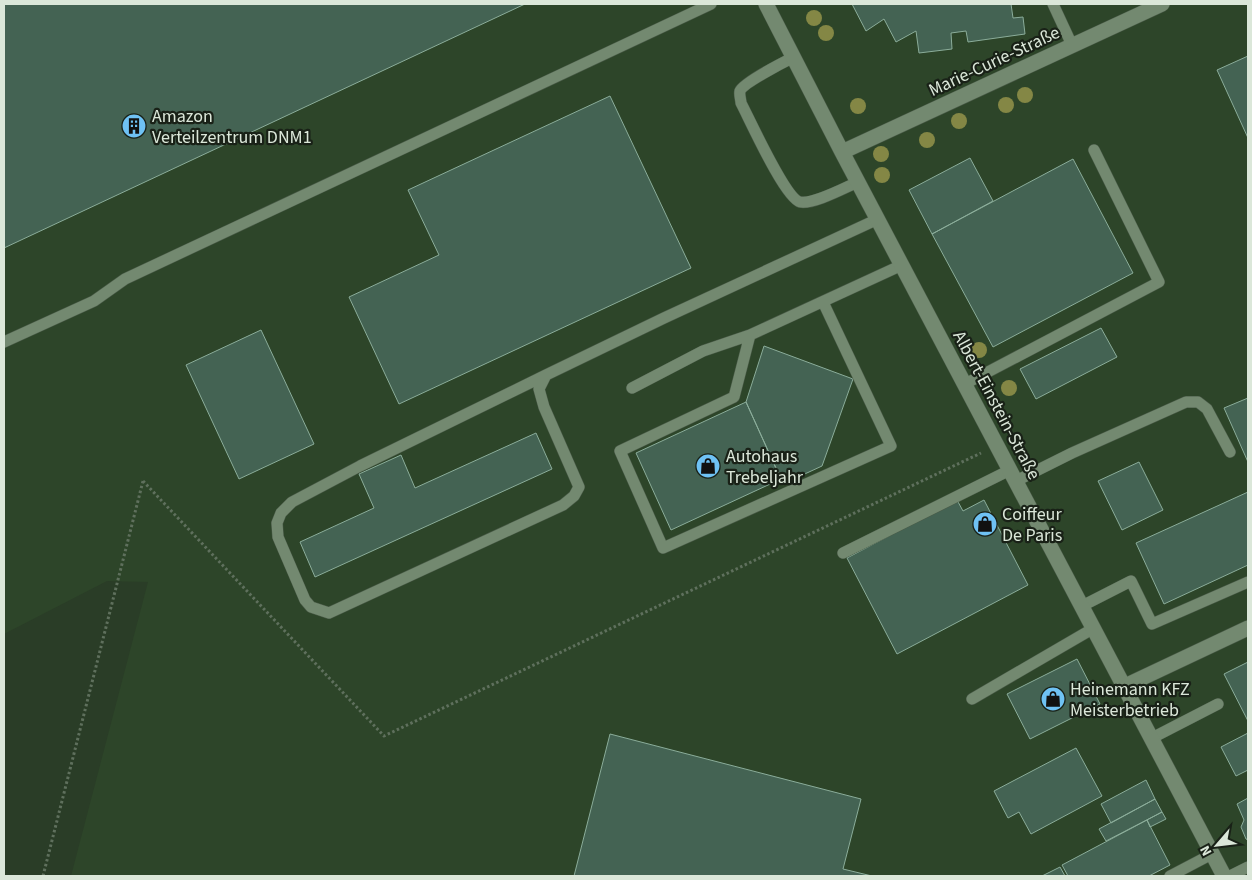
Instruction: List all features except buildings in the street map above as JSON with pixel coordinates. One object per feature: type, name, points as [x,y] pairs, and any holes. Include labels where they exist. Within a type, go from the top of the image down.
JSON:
[{"type":"street","name":"Albert-Einstein-Straße","points":[[766,4],[842,152],[1224,876]]},
{"type":"street","name":"Marie-Curie-Straße","points":[[842,152],[1162,4]]},
{"type":"street","points":[[1124,686],[1248,628]]},
{"type":"lane","points":[[4,342],[94,301],[125,279],[685,9],[710,4]]},
{"type":"lane","points":[[1053,4],[1072,45]]},
{"type":"lane","points":[[794,57],[751,81],[740,92],[741,103],[783,185],[793,198],[801,203],[822,198],[858,182]]},
{"type":"lane","points":[[965,384],[1159,282],[1094,150]]},
{"type":"lane","points":[[546,375],[539,389],[544,406],[579,487],[574,496],[563,505],[328,613],[311,607],[305,600],[278,537],[277,523],[281,513],[292,502],[360,466],[546,375],[878,219]]},
{"type":"lane","points":[[632,388],[703,350],[750,335],[902,265]]},
{"type":"lane","points":[[750,335],[734,397],[620,450],[663,548],[891,446],[823,302]]},
{"type":"lane","points":[[843,553],[1013,475],[1072,452],[1186,402],[1198,402],[1206,409],[1230,452]]},
{"type":"lane","points":[[1082,606],[1131,581],[1152,624],[1248,582]]},
{"type":"lane","points":[[972,699],[1094,628]]},
{"type":"lane","points":[[1152,738],[1218,704]]},
{"type":"lane","points":[[1170,876],[1212,854]]},
{"type":"lane","points":[[1230,876],[1248,867]]},
{"type":"path","points":[[43,876],[143,481],[384,736],[997,446]]},
{"type":"shaded area","points":[[4,4],[1248,4],[1248,876],[71,876],[148,582],[107,581],[4,634]]},
{"type":"place","name":"Amazon Verteilzentrum DNM1","points":[[134,126]]},
{"type":"place","name":"Autohaus Trebeljahr","points":[[708,466]]},
{"type":"place","name":"Coiffeur De Paris","points":[[985,524]]},
{"type":"place","name":"Heinemann KFZ Meisterbetrieb","points":[[1053,699]]}]
